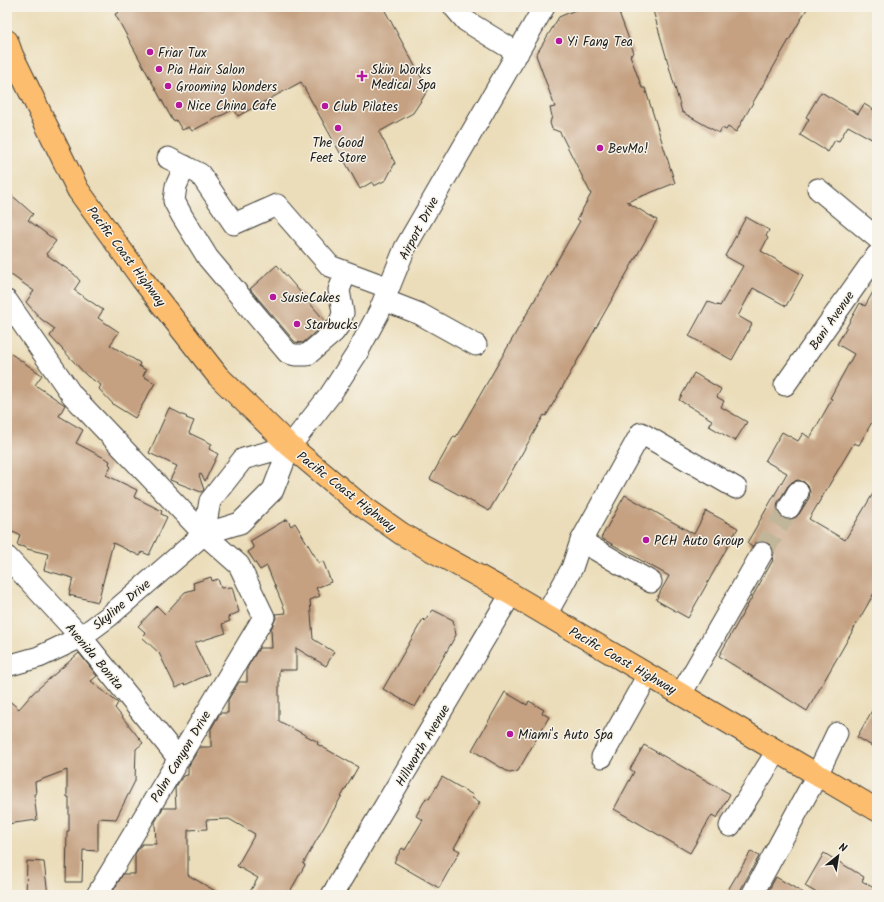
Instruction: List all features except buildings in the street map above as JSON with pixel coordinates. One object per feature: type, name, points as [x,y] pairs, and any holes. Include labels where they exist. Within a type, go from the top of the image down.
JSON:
[{"type":"highway","name":"Pacific Coast Highway","points":[[7,41],[12,55],[78,190],[142,279],[218,376],[290,446],[358,503],[402,534],[511,594],[877,809]]},
{"type":"street","points":[[454,7],[466,22],[518,53]]},
{"type":"street","name":"Airport Drive","points":[[290,446],[330,395],[356,355],[386,294],[405,248],[544,7]]},
{"type":"street","points":[[346,272],[339,290],[343,313],[339,325],[334,332],[306,355],[288,353],[208,258],[182,216],[174,201],[176,186],[176,162],[200,174],[234,224],[277,205],[330,266],[346,272],[476,345]]},
{"type":"street","points":[[818,188],[877,238]]},
{"type":"street","name":"Bani Avenue","points":[[785,385],[877,255]]},
{"type":"street","points":[[7,301],[72,395],[204,534]]},
{"type":"street","points":[[546,615],[572,568],[580,541],[641,433],[736,488]]},
{"type":"street","points":[[204,534],[210,501],[243,459],[290,446]]},
{"type":"street","name":"Skyline Drive","points":[[7,666],[39,657],[81,637],[108,617],[204,534],[240,523],[273,490],[290,446]]},
{"type":"street","name":"Palm Canyon Drive","points":[[97,895],[264,616],[239,565],[204,534]]},
{"type":"street","points":[[580,541],[651,582]]},
{"type":"street","points":[[681,694],[762,553]]},
{"type":"street","name":"Avenida Bonita","points":[[7,557],[81,637],[178,758]]},
{"type":"street","name":"Hillworth Avenue","points":[[332,895],[511,594]]},
{"type":"street","points":[[602,757],[648,675]]},
{"type":"street","points":[[752,895],[817,775],[837,733]]},
{"type":"street","points":[[730,826],[777,751]]},
{"type":"tunnel","points":[[762,553],[789,508]]},
{"type":"place","name":"Yi Fang Tea","points":[[559,41]]},
{"type":"place","name":"Friar Tux","points":[[150,52]]},
{"type":"place","name":"Pia Hair Salon","points":[[159,69]]},
{"type":"place","name":"Skin Works Medical Spa","points":[[362,76]]},
{"type":"place","name":"Grooming Wonders","points":[[168,86]]},
{"type":"place","name":"Nice China Cafe","points":[[179,105]]},
{"type":"place","name":"Club Pilates","points":[[325,106]]},
{"type":"place","name":"The Good Feet Store","points":[[338,128]]},
{"type":"place","name":"BevMo!","points":[[600,148]]},
{"type":"place","name":"SusieCakes","points":[[273,297]]},
{"type":"place","name":"Starbucks","points":[[297,324]]},
{"type":"place","name":"PCH Auto Group","points":[[646,540]]},
{"type":"place","name":"Miami's Auto Spa","points":[[510,734]]}]
